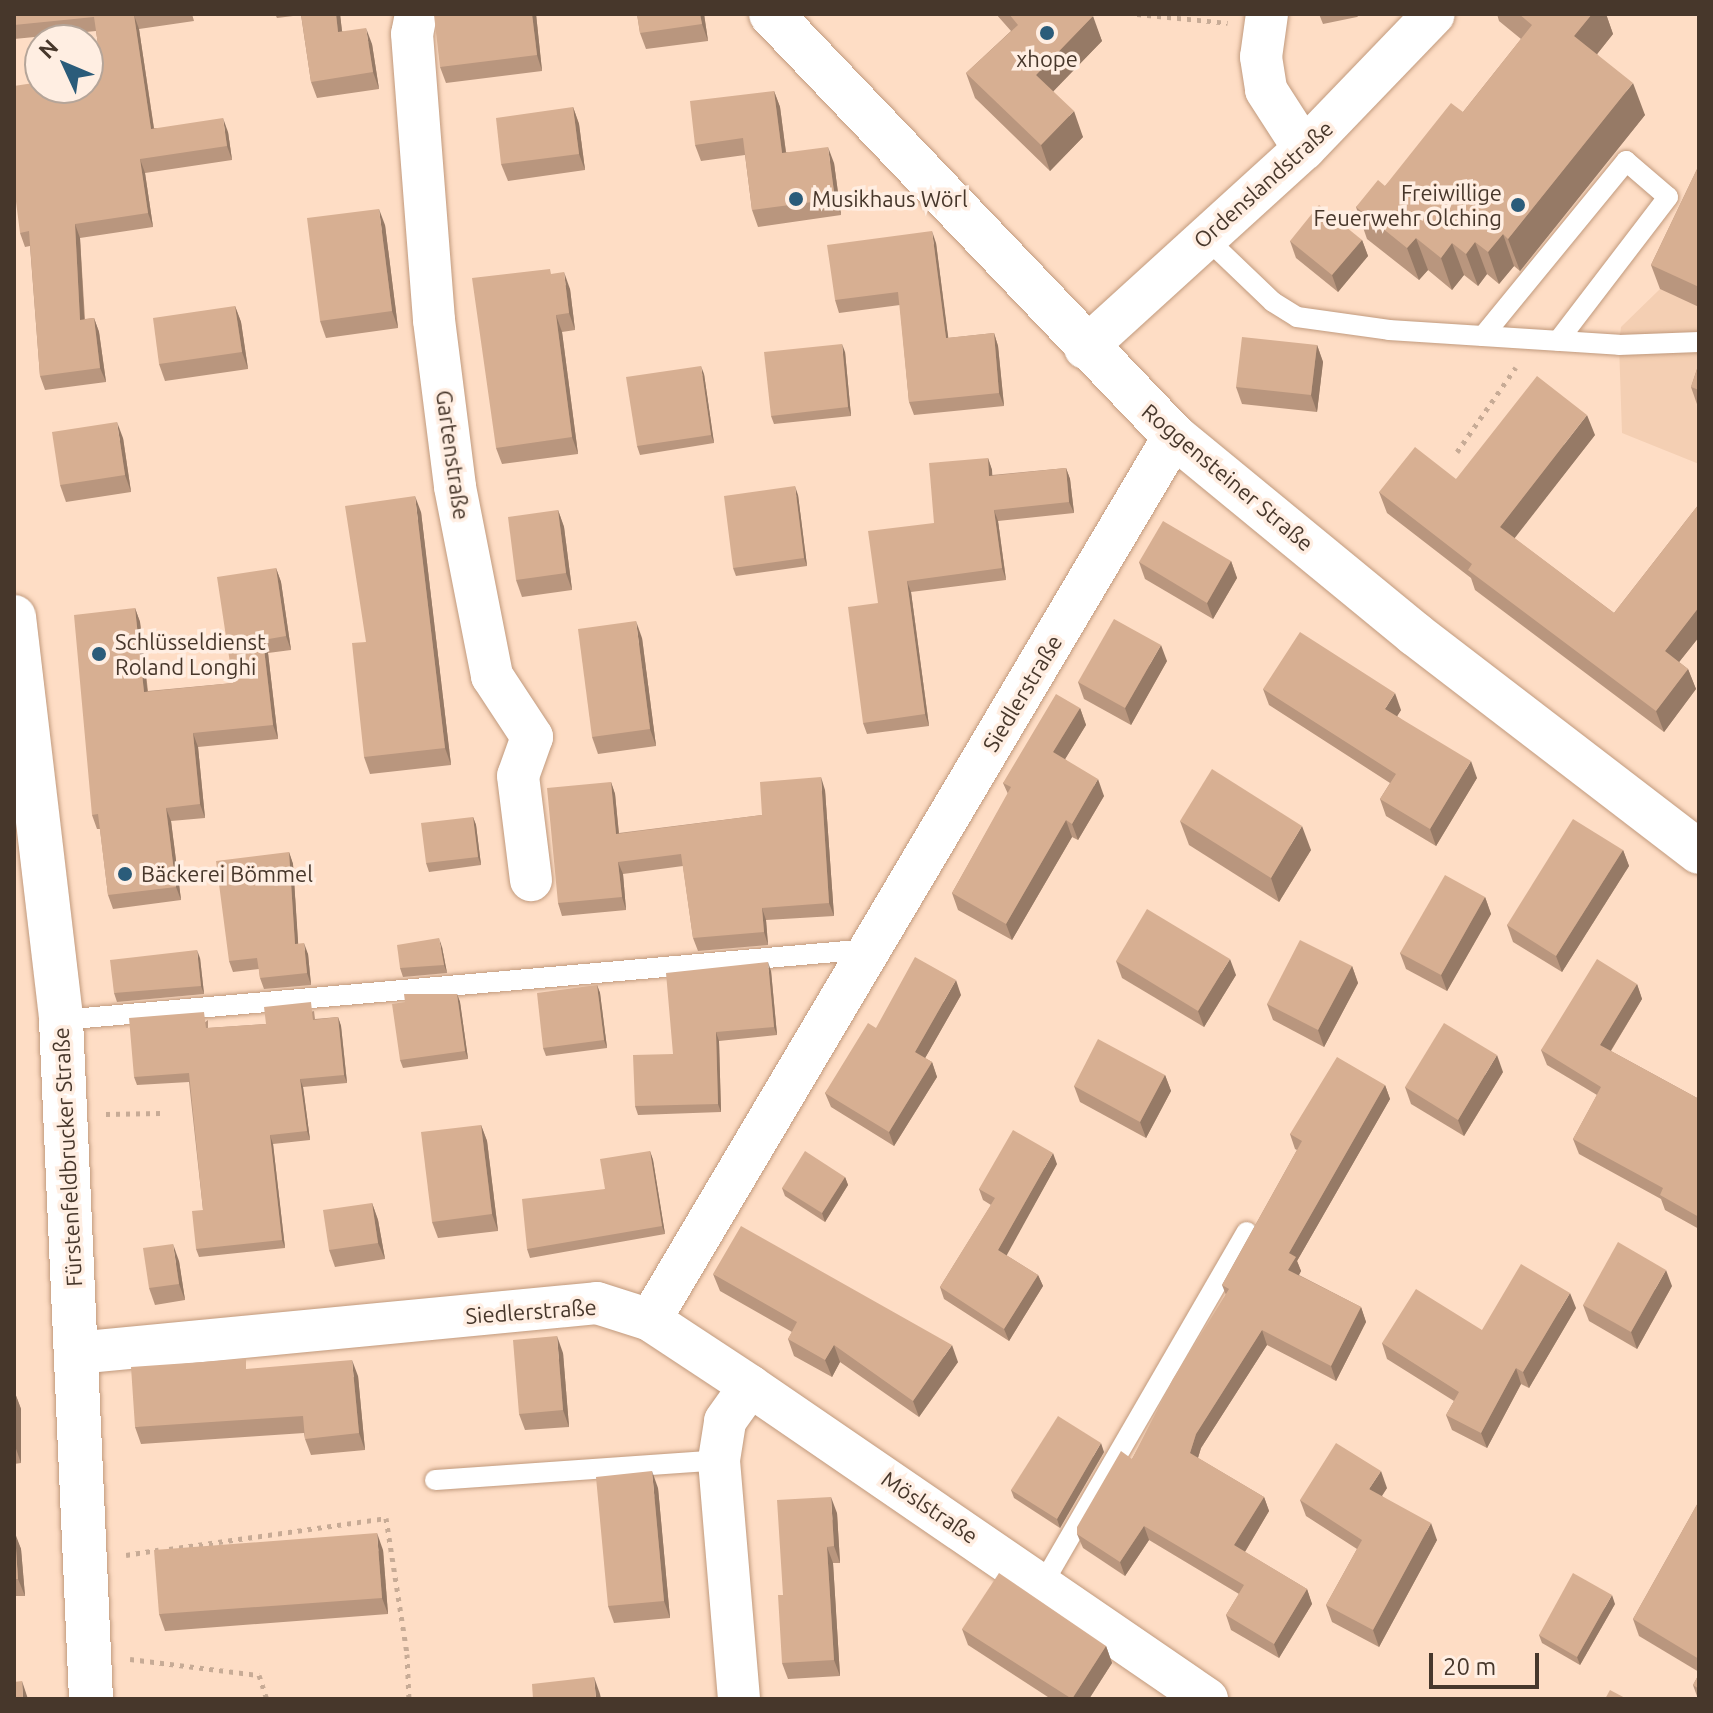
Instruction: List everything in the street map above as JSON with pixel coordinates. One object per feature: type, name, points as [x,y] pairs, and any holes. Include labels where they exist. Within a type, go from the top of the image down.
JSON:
[{"type":"main road","name":"Roggensteiner Straße","points":[[771,14],[1085,348],[1174,436],[1415,634],[1699,852]]},
{"type":"main road","name":"Fürstenfeldbrucker Straße","points":[[14,617],[61,1020],[91,1699]]},
{"type":"street","name":"Gartenstraße","points":[[416,14],[412,34],[434,320],[455,487],[492,676],[532,737],[518,776],[531,880]]},
{"type":"street","name":"Ordenslandstraße","points":[[1085,348],[1304,149],[1434,14]]},
{"type":"street","points":[[1266,19],[1261,57],[1266,90],[1304,149]]},
{"type":"street","name":"Siedlerstraße","points":[[76,1353],[597,1303],[650,1320],[1174,436]]},
{"type":"street","name":"Möslstraße","points":[[650,1320],[1042,1585],[1200,1697]]},
{"type":"street","points":[[739,1699],[719,1460],[725,1421],[750,1386]]},
{"type":"lane","points":[[1483,336],[1626,161],[1668,197],[1558,341]]},
{"type":"lane","points":[[1205,237],[1273,302],[1297,317],[1536,340],[1699,342]]},
{"type":"lane","points":[[61,1020],[869,949]]},
{"type":"lane","points":[[1042,1585],[1247,1232]]},
{"type":"lane","points":[[435,1480],[719,1460]]},
{"type":"path","points":[[1137,14],[1158,20],[1266,19]]},
{"type":"path","points":[[1457,452],[1536,340]]},
{"type":"path","points":[[65,1115],[161,1113]]},
{"type":"path","points":[[85,1561],[386,1518],[407,1654],[409,1699]]},
{"type":"path","points":[[89,1654],[259,1675],[267,1699]]},
{"type":"shaded area","points":[[1699,208],[1699,464],[1622,433],[1619,345],[1621,327],[1660,289]]},
{"type":"building","points":[[14,14],[142,14],[134,15],[151,129],[223,118],[227,146],[140,159],[148,213],[75,224],[80,320],[94,318],[100,368],[40,376],[29,231],[20,233],[14,186],[14,86],[24,84],[24,104],[104,104],[104,24],[95,24],[94,17],[14,25]]},
{"type":"building","points":[[301,14],[336,14],[338,32],[366,28],[373,72],[311,82]]},
{"type":"building","points":[[532,14],[537,55],[440,67],[434,15]]},
{"type":"building","points":[[637,14],[700,14],[702,24],[640,33]]},
{"type":"building","points":[[1009,14],[1093,16],[1036,75],[1074,111],[1041,145],[966,73],[1018,25]]},
{"type":"building","points":[[1519,14],[1592,14],[1574,36],[1633,83],[1508,239],[1503,234],[1488,252],[1475,242],[1466,254],[1452,243],[1441,258],[1416,238],[1407,248],[1356,207],[1378,180],[1385,186],[1451,103],[1463,112],[1532,25]]},
{"type":"building","points":[[774,91],[782,153],[828,147],[835,199],[752,210],[743,138],[695,145],[690,101]]},
{"type":"building","points":[[573,107],[579,154],[501,164],[496,118]]},
{"type":"building","points":[[1699,165],[1699,287],[1651,265]]},
{"type":"building","points":[[1319,205],[1362,240],[1332,275],[1290,241]]},
{"type":"building","points":[[379,209],[392,311],[320,321],[307,218]]},
{"type":"building","points":[[932,231],[946,338],[994,333],[999,393],[909,402],[898,292],[835,300],[827,245]]},
{"type":"building","points":[[550,269],[551,274],[564,272],[569,313],[556,315],[572,437],[496,448],[472,278]]},
{"type":"building","points":[[235,306],[242,352],[159,364],[153,318]]},
{"type":"building","points":[[1242,337],[1317,345],[1311,395],[1236,387]]},
{"type":"building","points":[[842,344],[848,407],[771,416],[764,352]]},
{"type":"building","points":[[1699,363],[1699,390],[1691,387]]},
{"type":"building","points":[[701,366],[711,435],[637,446],[626,377]]},
{"type":"building","points":[[1537,376],[1587,415],[1500,527],[1614,613],[1699,504],[1699,607],[1665,651],[1688,669],[1656,711],[1468,570],[1472,564],[1379,492],[1415,447],[1456,479]]},
{"type":"building","points":[[117,422],[125,475],[60,485],[52,432]]},
{"type":"building","points":[[988,458],[989,476],[1066,468],[1069,502],[994,510],[1002,568],[907,581],[925,714],[863,723],[848,607],[878,603],[868,531],[934,523],[929,463]]},
{"type":"building","points":[[795,486],[804,558],[733,568],[724,496]]},
{"type":"building","points":[[415,496],[445,748],[364,757],[352,643],[366,642],[345,506]]},
{"type":"building","points":[[558,510],[566,573],[516,580],[508,517]]},
{"type":"building","points":[[1163,521],[1231,561],[1207,603],[1139,562]]},
{"type":"building","points":[[276,568],[286,636],[263,640],[273,725],[193,733],[200,804],[166,808],[176,887],[108,895],[98,814],[92,815],[74,615],[135,608],[144,692],[233,683],[217,577]]},
{"type":"building","points":[[1114,619],[1161,645],[1125,708],[1078,682]]},
{"type":"building","points":[[636,621],[650,729],[592,737],[578,629]]},
{"type":"building","points":[[1300,632],[1395,693],[1385,709],[1471,761],[1430,829],[1380,799],[1396,774],[1263,689]]},
{"type":"building","points":[[1056,694],[1080,708],[1053,752],[1098,779],[1072,824],[1066,820],[1006,924],[952,893],[1011,787],[1003,783]]},
{"type":"building","points":[[1212,769],[1302,826],[1271,878],[1180,821]]},
{"type":"building","points":[[821,777],[829,903],[762,908],[764,932],[693,938],[681,854],[618,862],[622,897],[558,903],[547,788],[611,782],[616,834],[762,815],[760,782]]},
{"type":"building","points":[[473,817],[478,857],[426,863],[421,823]]},
{"type":"building","points":[[1573,819],[1623,850],[1556,956],[1507,925]]},
{"type":"building","points":[[289,852],[295,944],[304,943],[307,973],[260,978],[257,958],[229,961],[216,861]]},
{"type":"building","points":[[1445,875],[1485,897],[1441,975],[1400,953]]},
{"type":"building","points":[[1147,909],[1230,959],[1198,1011],[1116,961]]},
{"type":"building","points":[[439,938],[444,965],[400,968],[397,945]]},
{"type":"building","points":[[1300,940],[1352,966],[1318,1030],[1267,1004]]},
{"type":"building","points":[[197,950],[201,986],[114,993],[110,960]]},
{"type":"building","points":[[915,957],[956,980],[915,1052],[932,1062],[889,1132],[825,1093],[868,1023],[876,1028]]},
{"type":"building","points":[[1597,959],[1637,984],[1600,1045],[1699,1099],[1699,1217],[1660,1195],[1663,1188],[1573,1139],[1601,1087],[1541,1050]]},
{"type":"building","points":[[768,962],[774,1027],[716,1032],[718,1104],[635,1106],[633,1055],[673,1054],[666,973]]},
{"type":"building","points":[[597,985],[604,1040],[543,1048],[537,993]]},
{"type":"building","points":[[404,994],[457,994],[465,1051],[400,1060],[392,1004],[405,1002]]},
{"type":"building","points":[[311,1002],[313,1020],[338,1017],[344,1075],[300,1079],[307,1131],[270,1135],[282,1240],[196,1249],[192,1211],[203,1210],[189,1073],[134,1077],[129,1018],[204,1012],[206,1028],[266,1024],[264,1007]]},
{"type":"building","points":[[1444,1023],[1497,1055],[1458,1120],[1405,1087]]},
{"type":"building","points":[[1098,1039],[1165,1075],[1140,1122],[1074,1086]]},
{"type":"building","points":[[1337,1057],[1385,1085],[1289,1253],[1296,1257],[1288,1270],[1361,1307],[1331,1366],[1262,1330],[1196,1434],[1190,1453],[1264,1497],[1234,1545],[1307,1589],[1274,1644],[1226,1615],[1244,1585],[1144,1526],[1120,1562],[1077,1534],[1077,1527],[1121,1451],[1132,1459],[1173,1379],[1229,1289],[1222,1285],[1302,1141],[1290,1134]]},
{"type":"building","points":[[481,1125],[492,1214],[432,1222],[421,1132]]},
{"type":"building","points":[[1013,1130],[1053,1153],[998,1250],[1038,1275],[1004,1329],[940,1287],[995,1198],[979,1189]]},
{"type":"building","points":[[650,1151],[662,1226],[527,1249],[522,1199],[605,1189],[600,1159]]},
{"type":"building","points":[[805,1151],[845,1177],[822,1213],[782,1188]]},
{"type":"building","points":[[372,1203],[378,1243],[329,1250],[323,1210]]},
{"type":"building","points":[[741,1226],[952,1345],[913,1401],[834,1345],[825,1360],[788,1339],[797,1322],[713,1274]]},
{"type":"building","points":[[1618,1242],[1666,1270],[1631,1332],[1583,1305]]},
{"type":"building","points":[[173,1244],[179,1284],[149,1288],[143,1248]]},
{"type":"building","points":[[1521,1264],[1570,1293],[1523,1372],[1516,1368],[1481,1433],[1446,1415],[1459,1392],[1382,1343],[1416,1289],[1482,1330]]},
{"type":"building","points":[[557,1336],[563,1410],[519,1414],[513,1340]]},
{"type":"building","points":[[246,1359],[246,1369],[352,1360],[359,1433],[305,1439],[303,1416],[135,1427],[131,1367]]},
{"type":"building","points":[[1058,1416],[1101,1443],[1057,1519],[1011,1490]]},
{"type":"building","points":[[1336,1443],[1381,1471],[1369,1489],[1431,1523],[1373,1630],[1326,1605],[1362,1540],[1300,1500]]},
{"type":"building","points":[[652,1471],[664,1601],[608,1606],[596,1477]]},
{"type":"building","points":[[831,1497],[834,1546],[827,1547],[834,1660],[782,1663],[778,1595],[783,1595],[777,1500]]},
{"type":"building","points":[[1699,1501],[1699,1659],[1633,1619]]},
{"type":"building","points":[[15,1533],[18,1579],[14,1579]]},
{"type":"building","points":[[377,1533],[382,1598],[159,1614],[154,1550]]},
{"type":"building","points":[[999,1573],[1106,1646],[1072,1699],[962,1629]]},
{"type":"building","points":[[1573,1573],[1612,1595],[1577,1657],[1539,1635]]},
{"type":"building","points":[[1699,1674],[1699,1689],[1693,1685]]},
{"type":"building","points":[[594,1677],[596,1699],[533,1699],[532,1684]]},
{"type":"building","points":[[22,1681],[23,1699],[14,1699],[14,1682]]},
{"type":"building","points":[[1610,1690],[1627,1699],[1605,1699]]},
{"type":"place","name":"xhope","points":[[1047,33]]},
{"type":"place","name":"Musikhaus Wörl","points":[[796,199]]},
{"type":"place","name":"Freiwillige Feuerwehr Olching","points":[[1518,205]]},
{"type":"place","name":"Schlüsseldienst Roland Longhi","points":[[99,654]]},
{"type":"place","name":"Bäckerei Bömmel","points":[[125,874]]}]
